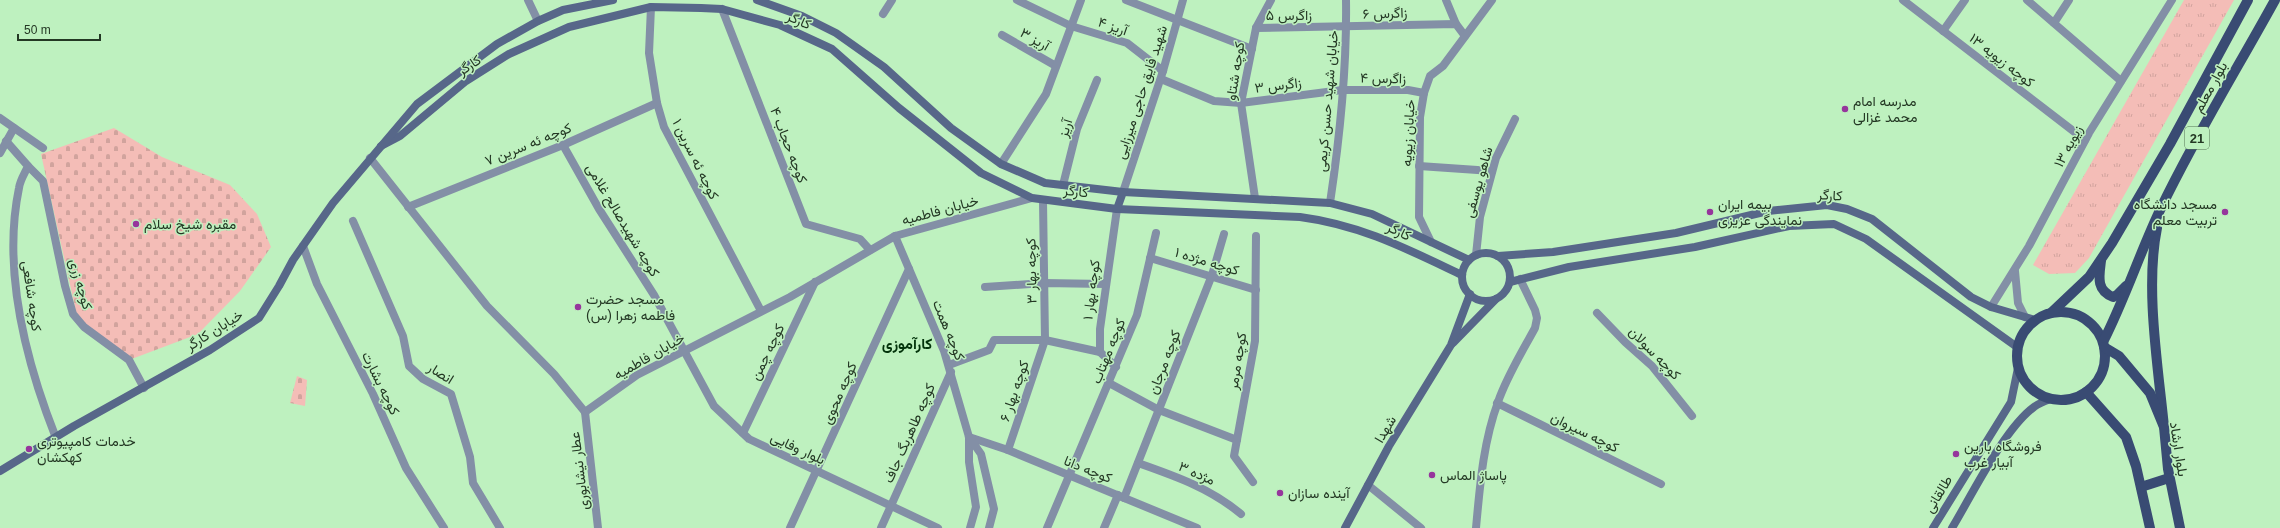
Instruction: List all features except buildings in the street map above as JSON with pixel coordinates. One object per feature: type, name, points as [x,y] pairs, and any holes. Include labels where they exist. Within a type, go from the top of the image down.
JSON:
[{"type":"main road","name":"کارگر","points":[[381,146],[417,104],[497,44],[538,21],[564,10],[613,0]]},
{"type":"main road","name":"کارگر","points":[[757,0],[802,16],[836,32],[862,49],[951,128],[1002,164],[1045,183],[1123,192],[1330,203],[1372,214],[1431,242],[1473,257]]},
{"type":"main road","name":"بلوار معلم","points":[[2051,313],[2089,277],[2101,260],[2170,144],[2248,0]]},
{"type":"main road","name":"بلوار معلم","points":[[2103,345],[2121,306],[2130,281],[2161,209],[2219,98],[2275,0]]},
{"type":"main road","name":"کارگر","points":[[381,146],[400,136],[466,82],[509,54],[568,27],[651,7],[722,9],[780,24],[832,49],[899,108],[981,173],[1032,198],[1043,201],[1117,209],[1300,217],[1330,220],[1379,235],[1462,275]]},
{"type":"main road","name":"خیابان کارگر","points":[[0,468],[56,438],[210,350],[259,318],[303,246],[333,203],[381,146]]},
{"type":"main road","points":[[1117,209],[1123,192]]},
{"type":"main road","name":"کارگر","points":[[1498,256],[1553,252],[1676,233],[1768,212],[1827,205],[1847,209],[1872,219],[1971,297],[1991,307],[2035,320]]},
{"type":"main road","points":[[2161,209],[2154,244],[2152,271],[2156,344],[2164,427]]},
{"type":"main road","name":"کارگر","points":[[1510,282],[1569,267],[1695,247],[1789,226],[1834,224],[1866,239],[2017,347]]},
{"type":"main road","points":[[1451,345],[1496,299],[1505,292],[1510,282],[1507,264],[1498,256],[1487,253],[1473,257],[1462,275],[1464,285],[1470,294],[1480,300],[1496,299]]},
{"type":"main road","points":[[2101,260],[2099,278],[2100,288],[2106,294],[2113,297],[2118,295],[2130,281]]},
{"type":"main road","points":[[1451,345],[1470,294]]},
{"type":"main road","points":[[2051,313],[2067,313],[2082,318],[2095,328],[2103,345],[2104,360],[2102,372],[2095,383],[2086,392],[2069,399],[2051,399],[2036,392],[2025,382],[2018,368],[2017,347],[2024,332],[2035,320],[2051,313]]},
{"type":"main road","name":"شهدا","points":[[1345,528],[1368,485],[1451,345]]},
{"type":"main road","name":"بلوار ارشاد","points":[[2103,345],[2119,356],[2138,376],[2150,393],[2164,427],[2169,478],[2180,528]]},
{"type":"main road","name":"طالقانی","points":[[1932,528],[2011,402],[2018,368]]},
{"type":"main road","points":[[2086,392],[2126,437],[2141,487],[2150,528]]},
{"type":"main road","name":"طالقانی","points":[[1952,528],[1989,465],[2012,430],[2035,406],[2051,399]]},
{"type":"main road","points":[[2141,487],[2169,478]]},
{"type":"street","points":[[528,0],[538,21]]},
{"type":"street","points":[[884,14],[892,0]]},
{"type":"street","name":"آریز ۴","points":[[1017,0],[1071,26],[1127,44],[1164,71]]},
{"type":"street","points":[[1002,164],[1046,94],[1081,0]]},
{"type":"street","points":[[1126,0],[1252,49]]},
{"type":"street","name":"شهید فایق حاجی میرزایی","points":[[1123,192],[1160,79],[1164,71],[1183,0]]},
{"type":"street","name":"کوچه شتاو","points":[[1255,198],[1241,103],[1256,28],[1271,0]]},
{"type":"street","name":"خیابان شهید حسن کریمی","points":[[1330,203],[1337,159],[1347,27],[1346,0]]},
{"type":"street","points":[[1446,0],[1456,24],[1465,36]]},
{"type":"street","name":"خیابان زیویه","points":[[1431,242],[1419,217],[1420,118],[1424,93],[1430,76],[1443,66],[1492,0]]},
{"type":"street","name":"کوچه زیویه ۱۳","points":[[1902,0],[2085,140]]},
{"type":"street","points":[[1943,31],[1965,0]]},
{"type":"street","points":[[2027,0],[2121,82]]},
{"type":"street","points":[[2054,23],[2069,0]]},
{"type":"street","name":"زیویه ۱۳","points":[[1991,307],[2016,269],[2085,140],[2172,0]]},
{"type":"street","name":"کوچه ئه سرین ۱","points":[[651,7],[649,53],[657,103],[664,127],[760,311]]},
{"type":"street","name":"کوچه حجاب ۴","points":[[722,9],[806,224],[860,239],[870,250]]},
{"type":"street","name":"زاگرس ۶","points":[[1347,27],[1456,24]]},
{"type":"street","name":"زاگرس ۵","points":[[1256,28],[1347,27]]},
{"type":"street","name":"آریز ۳","points":[[1002,34],[1056,66]]},
{"type":"street","name":"زاگرس ۳","points":[[1160,79],[1214,101],[1241,103],[1342,90]]},
{"type":"street","name":"آریز","points":[[1063,185],[1077,129],[1097,80]]},
{"type":"street","name":"زاگرس ۴","points":[[1342,90],[1408,90],[1424,93]]},
{"type":"street","name":"کوچه ئه سرین ۷","points":[[408,207],[564,145],[657,103]]},
{"type":"street","points":[[0,118],[43,148]]},
{"type":"street","name":"شاهو یوسفی","points":[[1473,257],[1480,217],[1492,171],[1496,158],[1515,119]]},
{"type":"street","points":[[0,153],[14,128]]},
{"type":"street","points":[[6,141],[28,166]]},
{"type":"street","name":"کوچه شهیدصالح غلامی","points":[[564,145],[599,209],[654,295],[682,351]]},
{"type":"street","points":[[370,158],[487,306],[554,374],[585,412]]},
{"type":"street","name":"کوچه زری","points":[[28,166],[44,181],[73,314],[84,327],[130,360],[144,388]]},
{"type":"street","name":"کوچه شافعی","points":[[28,166],[19,187],[12,252],[26,350],[40,399],[56,438]]},
{"type":"street","points":[[1419,166],[1492,171]]},
{"type":"street","name":"خیابان فاطمیه","points":[[585,412],[636,375],[815,282],[895,236],[1032,198]]},
{"type":"street","name":"کوچه بهار ۳","points":[[1043,201],[1045,340]]},
{"type":"street","name":"کوچه بهار ۱","points":[[1100,352],[1100,329],[1105,284],[1117,209]]},
{"type":"street","name":"انصار","points":[[353,221],[402,336],[409,366],[423,379],[451,394],[470,457],[473,483],[500,528]]},
{"type":"street","name":"کوچه مهتاب","points":[[1047,528],[1116,367],[1136,315],[1156,233]]},
{"type":"street","name":"کوچه مرجان","points":[[1104,528],[1138,463],[1212,275],[1224,234]]},
{"type":"street","name":"کوچه همت","points":[[895,236],[950,368],[969,437],[969,462],[976,507],[970,528]]},
{"type":"street","name":"کوچه مرمر","points":[[1253,482],[1234,456],[1255,341],[1256,236]]},
{"type":"street","name":"کوچه بشارت","points":[[303,246],[317,284],[373,394],[406,468],[444,528]]},
{"type":"street","name":"کوچه مژده ۱","points":[[1150,258],[1212,275],[1256,290]]},
{"type":"street","name":"کوچه محوی","points":[[790,528],[909,269]]},
{"type":"street","points":[[2016,269],[2018,303],[2025,317]]},
{"type":"street","points":[[1476,528],[1482,460],[1497,403],[1536,323],[1535,310],[1520,279]]},
{"type":"street","name":"کوچه چمن","points":[[743,433],[815,282]]},
{"type":"street","points":[[985,287],[1044,283],[1105,284]]},
{"type":"street","name":"کوچه سولان","points":[[1597,313],[1625,342],[1652,366],[1692,416]]},
{"type":"street","points":[[950,368],[989,350],[994,340],[1045,340],[1100,352],[1116,367]]},
{"type":"street","name":"کوچه بهار ۶","points":[[1008,450],[1045,340]]},
{"type":"street","name":"بلوار وفایی","points":[[682,351],[714,406],[749,439],[890,506],[925,525],[938,528]]},
{"type":"street","name":"کوچه طاهربگ جاف","points":[[880,528],[950,368]]},
{"type":"street","points":[[1109,383],[1159,410],[1237,440]]},
{"type":"street","name":"کوچه سیروان","points":[[1497,403],[1661,484]]},
{"type":"street","name":"عطار نیشابوری","points":[[585,412],[598,528]]},
{"type":"street","name":"کوچه همت","points":[[969,437],[981,454],[994,509],[988,528]]},
{"type":"street","name":"کوچه دانا","points":[[969,437],[1008,450],[1196,528]]},
{"type":"street","name":"مژده ۳","points":[[1138,463],[1191,482],[1223,499],[1241,514]]},
{"type":"street","points":[[1368,485],[1421,528]]},
{"type":"green space","points":[[2184,0],[2234,0],[2089,258],[2075,273],[2049,274],[2033,265]]},
{"type":"green space","points":[[114,128],[162,157],[230,185],[257,214],[271,247],[240,291],[198,334],[129,360],[90,330],[77,316],[41,154]]},
{"type":"green space","points":[[297,376],[307,380],[305,406],[290,403]]},
{"type":"place","name":"مدرسه امام محمد غزالی","points":[[1845,109]]},
{"type":"place","name":"بیمه ایران نمایندگی عزیزی","points":[[1710,212]]},
{"type":"place","name":"مسجد دانشگاه تربیت معلم","points":[[2225,212]]},
{"type":"place","name":"مقبره شیخ سلام","points":[[136,224]]},
{"type":"place","name":"مسجد حضرت فاطمه زهرا (س)","points":[[578,307]]},
{"type":"place","name":"خدمات کامپیوتری کهکشان","points":[[29,449]]},
{"type":"place","name":"فروشگاه بارین آبیار غرب","points":[[1956,454]]},
{"type":"place","name":"پاساژ الماس","points":[[1432,475]]},
{"type":"place","name":"آینده سازان","points":[[1280,493]]},
{"type":"district","name":"کارآموزی","points":[[907,344]]}]
